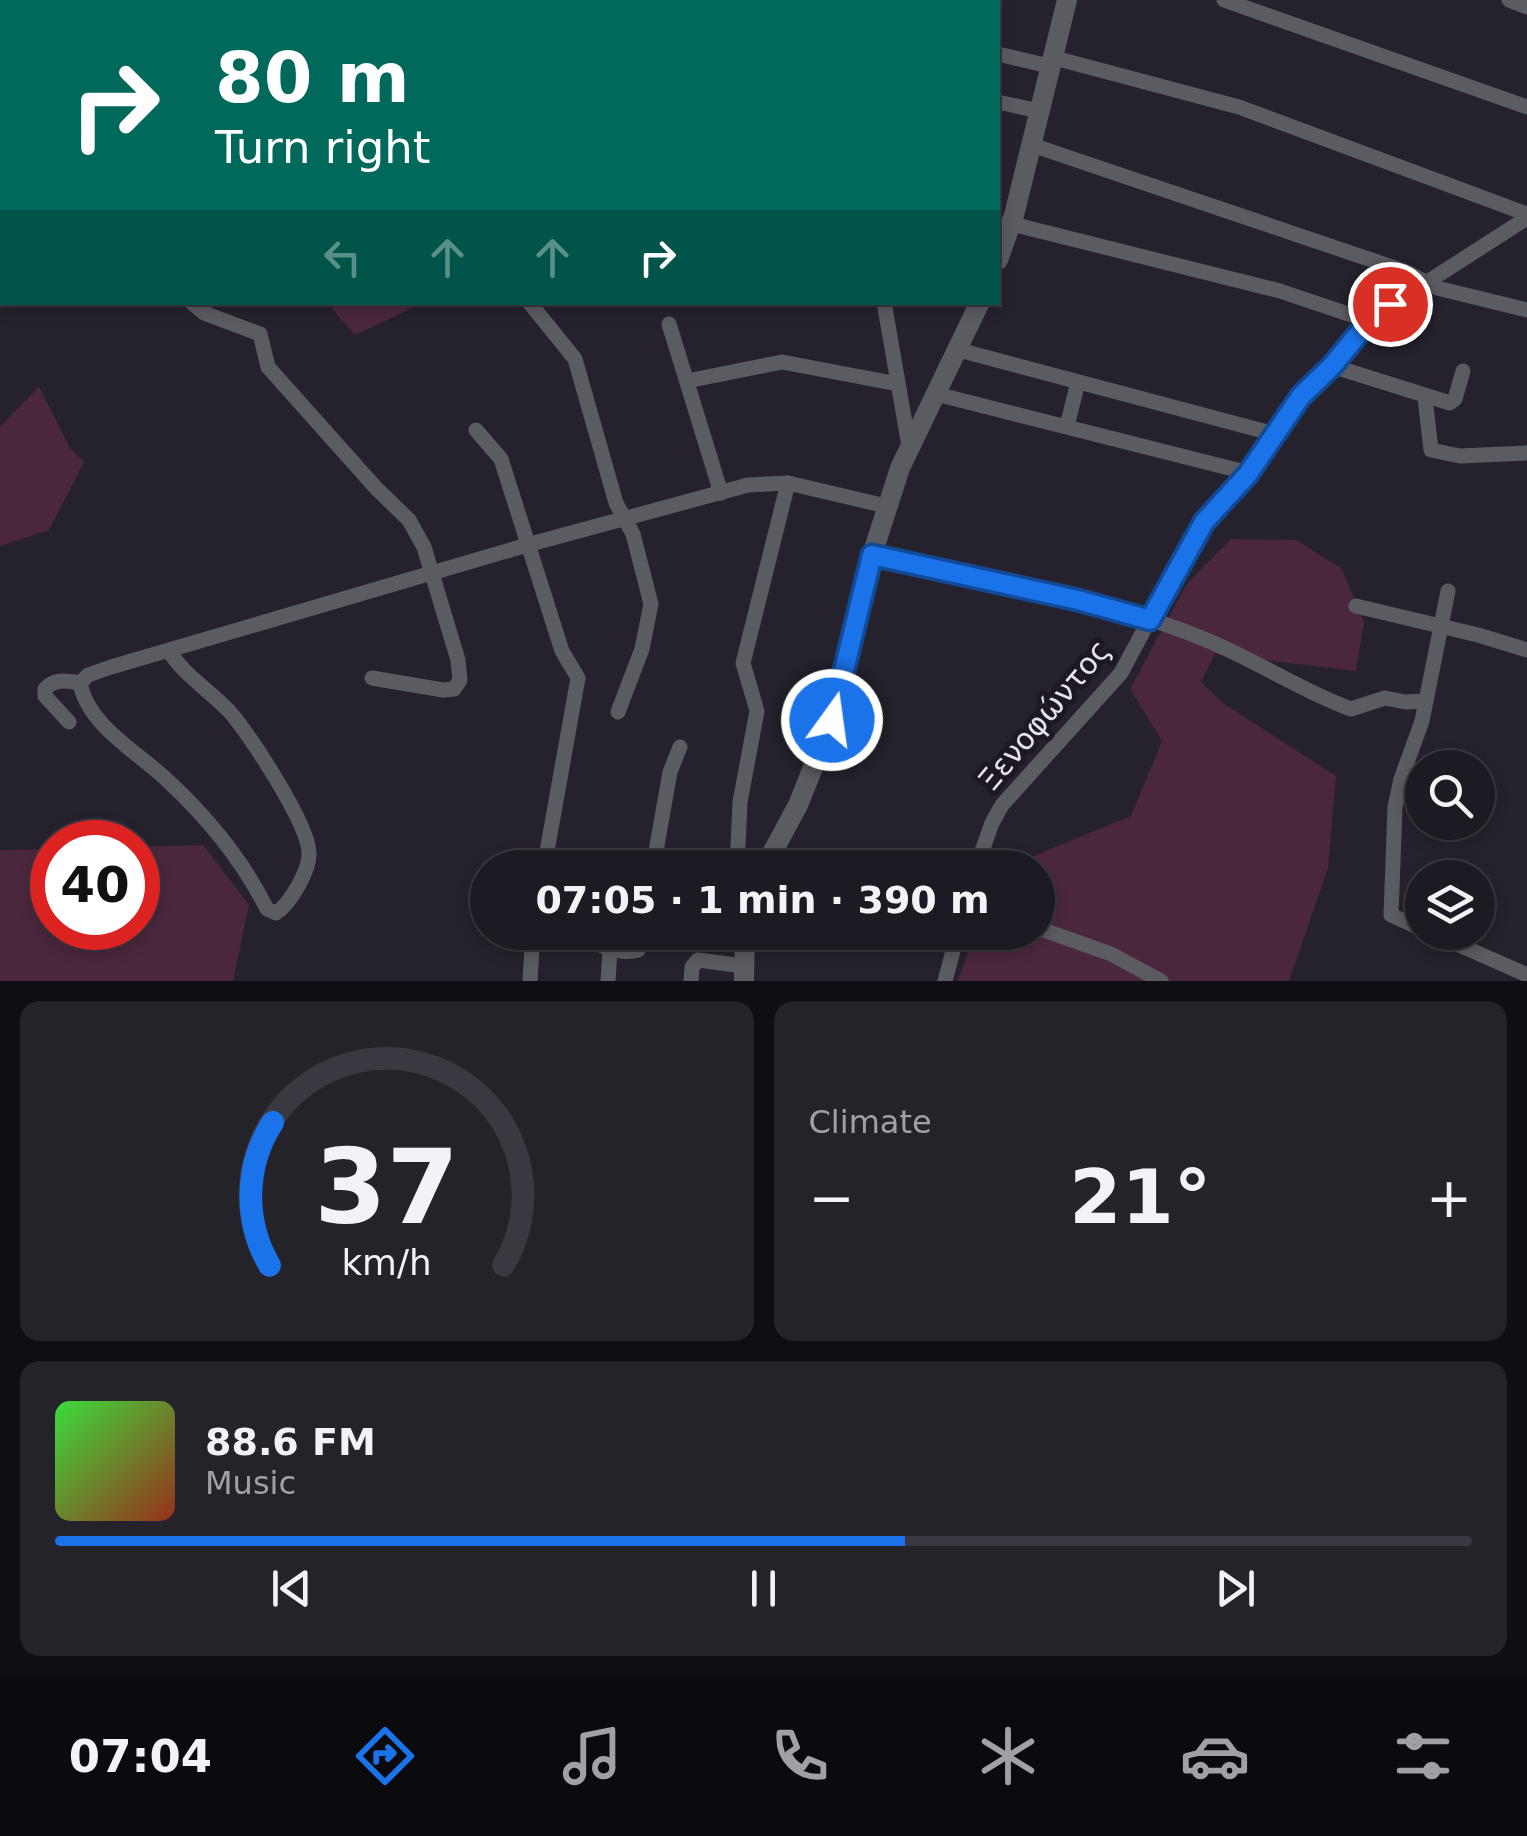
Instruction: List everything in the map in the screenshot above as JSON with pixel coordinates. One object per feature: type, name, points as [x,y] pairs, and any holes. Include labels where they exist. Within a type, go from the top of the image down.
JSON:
[{"type":"street","points":[[1000,255],[1012,224],[1067,0]]},
{"type":"street","points":[[1224,0],[1527,106]]},
{"type":"street","points":[[1509,0],[1527,7]]},
{"type":"street","points":[[1000,54],[1050,62],[1239,107],[1527,216]]},
{"type":"street","points":[[1000,102],[1039,111]]},
{"type":"street","points":[[1032,145],[1407,272],[1424,282],[1527,310]]},
{"type":"street","name":"Ξενοφώντος","points":[[982,850],[1002,806],[1120,673],[1193,538],[1248,474],[1301,396],[1369,321],[1527,216]]},
{"type":"street","points":[[1012,224],[1280,290],[1369,321]]},
{"type":"street","points":[[194,305],[204,314],[260,334],[268,367],[409,520],[424,547],[458,660],[460,680],[454,689],[443,690],[372,678]]},
{"type":"street","points":[[531,305],[575,359],[616,503],[633,534],[651,604],[642,649],[618,712]]},
{"type":"street","points":[[885,305],[909,446]]},
{"type":"street","points":[[774,850],[798,806],[832,720],[886,506],[909,446],[979,305]]},
{"type":"street","points":[[670,324],[721,493]]},
{"type":"street","points":[[959,350],[1276,434]]},
{"type":"street","points":[[687,381],[782,362],[898,384]]},
{"type":"street","points":[[1332,366],[1425,398],[1452,402],[1463,371]]},
{"type":"street","points":[[1067,426],[1078,382]]},
{"type":"street","points":[[936,394],[1248,474]]},
{"type":"street","points":[[1425,398],[1430,450],[1460,456],[1527,454]]},
{"type":"street","points":[[476,430],[501,459],[562,650],[578,678],[547,850]]},
{"type":"street","points":[[738,850],[740,802],[757,711],[743,663],[788,483]]},
{"type":"street","points":[[80,683],[88,675],[527,545],[748,485],[788,483],[886,506]]},
{"type":"street","points":[[872,555],[1078,600],[1150,620],[1244,656],[1351,709],[1385,698],[1425,701]]},
{"type":"street","points":[[1405,922],[1390,915],[1395,807],[1422,721],[1448,591]]},
{"type":"street","points":[[1356,606],[1527,650]]},
{"type":"street","points":[[80,683],[92,712],[208,822],[242,863],[266,909],[276,913],[283,908],[307,865],[307,840],[284,794],[231,714],[177,664],[169,651]]},
{"type":"street","points":[[69,722],[45,696],[45,689],[50,683],[63,680],[80,683]]},
{"type":"street","points":[[657,850],[670,772],[680,747]]},
{"type":"street","points":[[1055,934],[1111,954],[1162,981]]},
{"type":"street","points":[[530,981],[532,950]]},
{"type":"street","points":[[608,981],[610,950]]},
{"type":"street","points":[[945,981],[953,950]]},
{"type":"street","points":[[1472,950],[1527,974]]},
{"type":"street","points":[[691,981],[692,967],[698,960],[744,974]]},
{"type":"shaded area","points":[[329,305],[414,305],[412,308],[355,335]]},
{"type":"shaded area","points":[[39,387],[70,448],[84,462],[49,530],[0,546],[0,427]]},
{"type":"shaded area","points":[[1231,539],[1296,540],[1342,569],[1364,622],[1356,671],[1215,654],[1201,682],[1224,704],[1336,776],[1328,868],[1289,981],[957,981],[969,950],[1055,950],[1055,850],[1048,850],[1131,816],[1162,741],[1130,689],[1186,585]]},
{"type":"shaded area","points":[[203,845],[249,905],[233,981],[0,981],[0,850],[30,849],[30,950],[160,950],[160,846]]},
{"type":"route","points":[[832,720],[872,555],[1078,600],[1150,620],[1204,522],[1248,474],[1301,396],[1369,321],[1390,304]]}]
